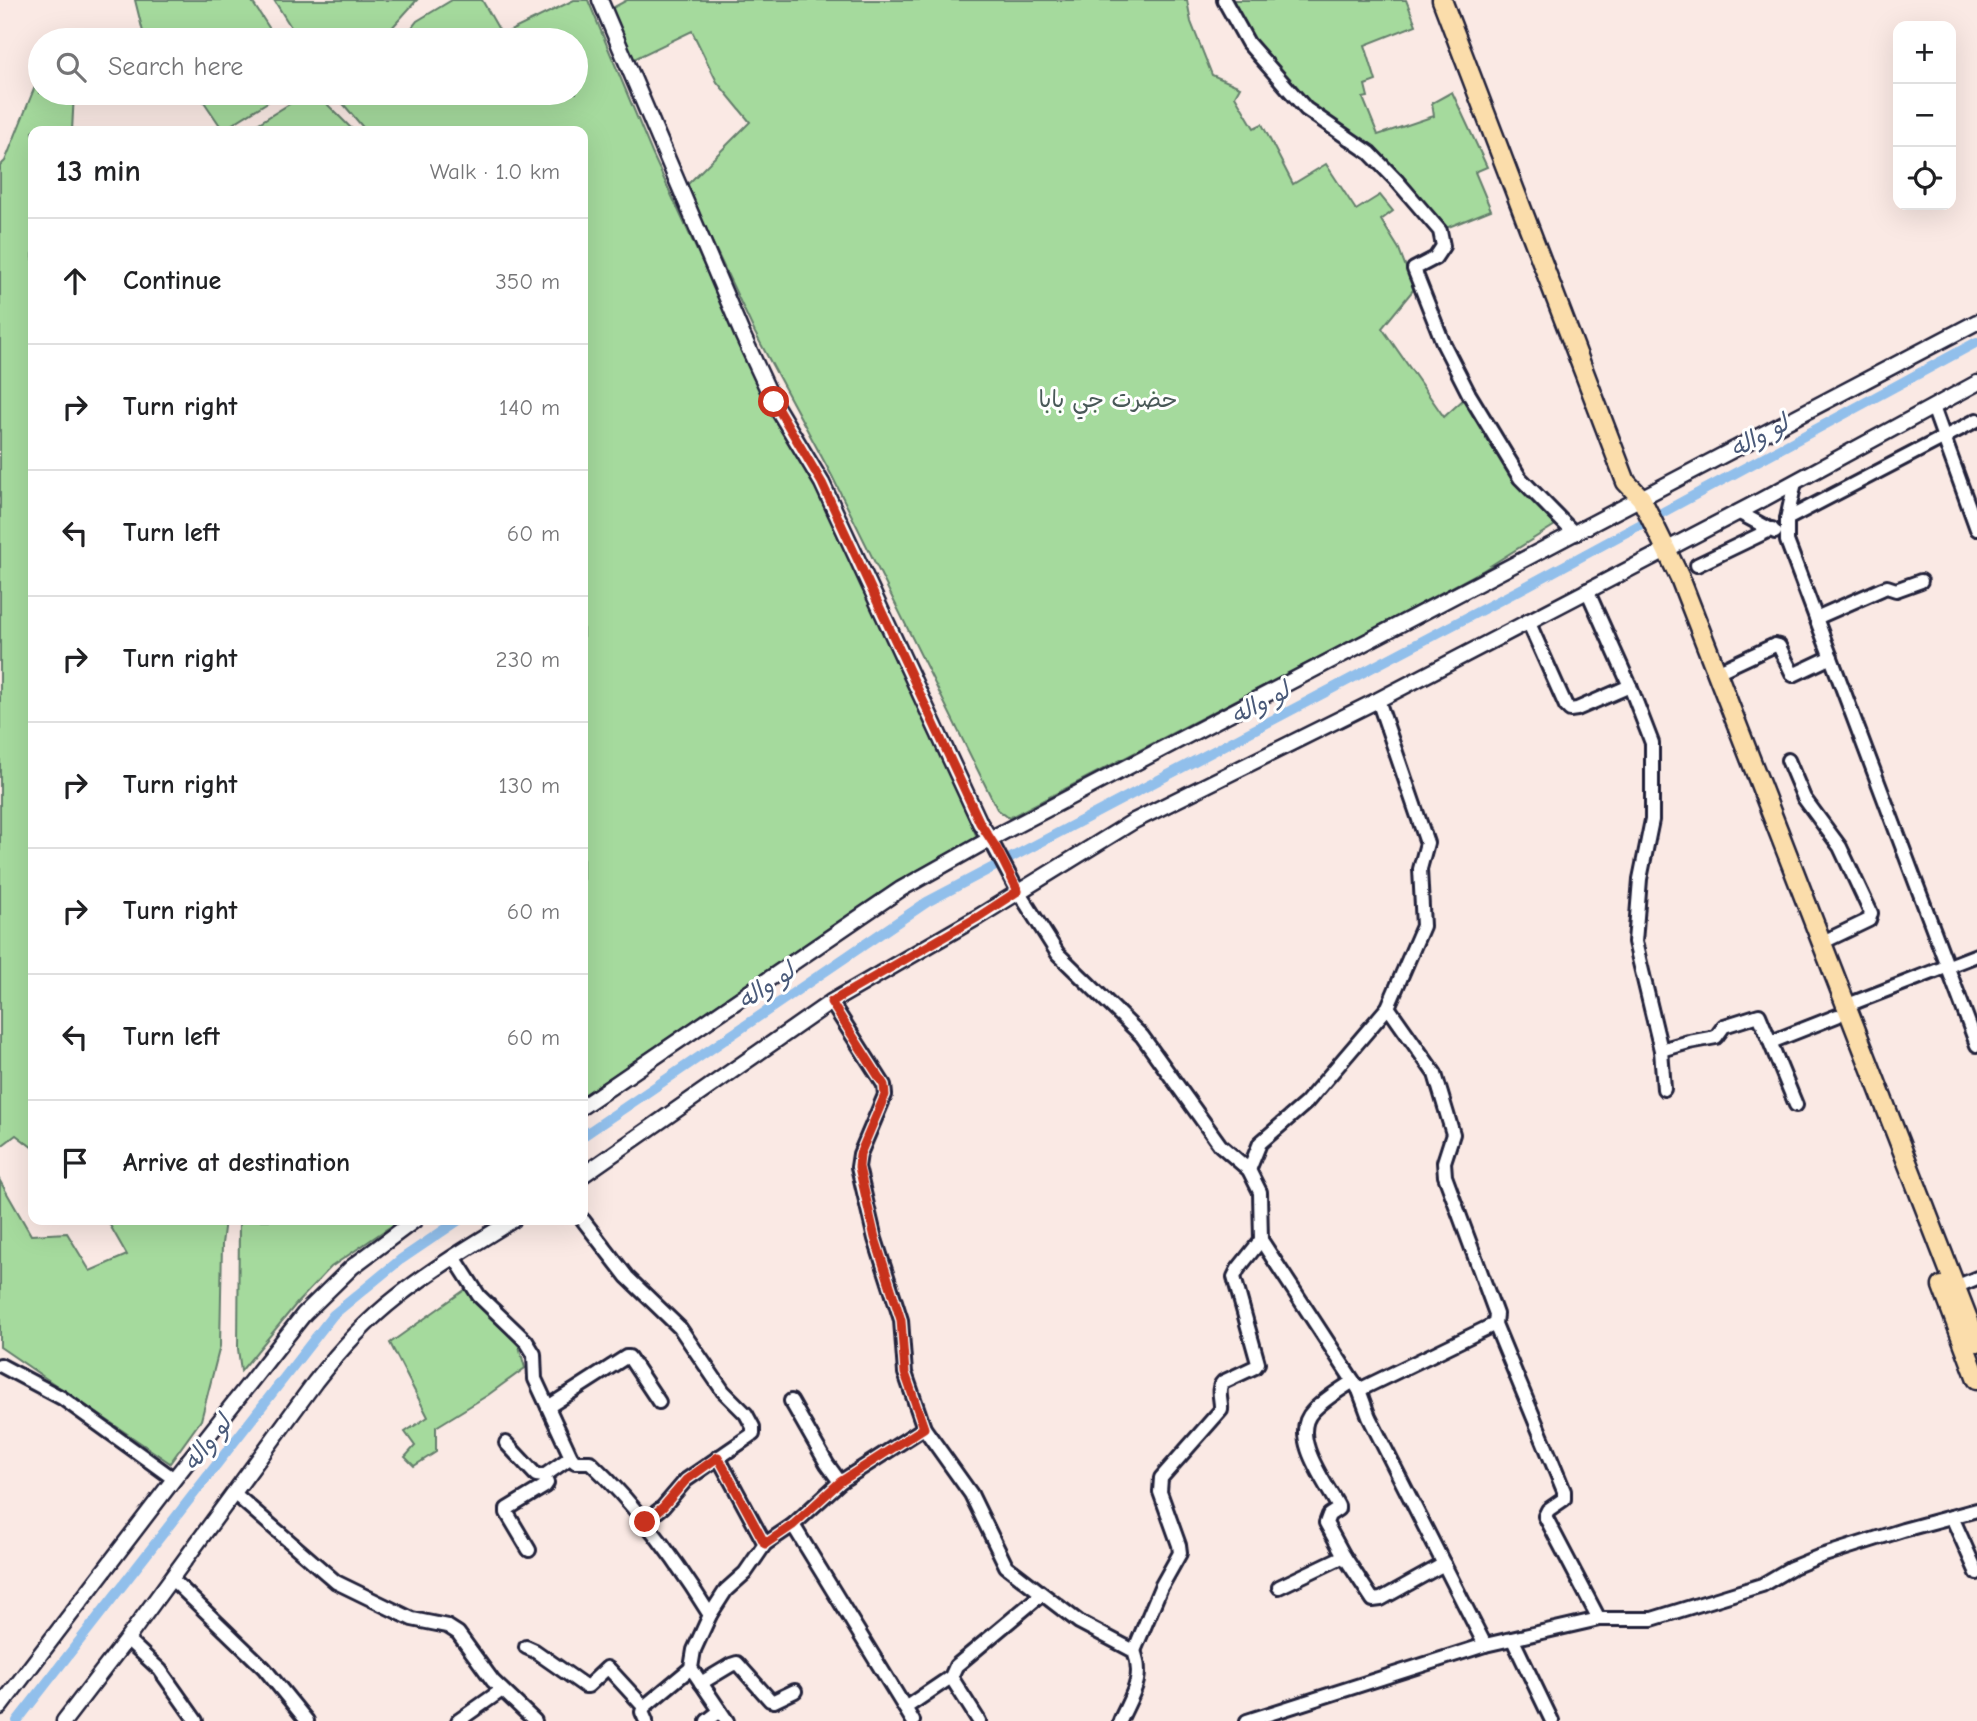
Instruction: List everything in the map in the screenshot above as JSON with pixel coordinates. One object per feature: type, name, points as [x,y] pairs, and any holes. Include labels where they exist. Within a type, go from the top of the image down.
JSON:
[{"type":"main road","points":[[1442,0],[1542,249]]},
{"type":"main road","points":[[1452,0],[1626,482],[1644,503],[1680,578],[1821,943],[1841,1011]]},
{"type":"main road","points":[[1666,548],[1670,579],[1950,1289],[1977,1379]]},
{"type":"main road","points":[[1950,1289],[1977,1342]]},
{"type":"street","points":[[600,0],[743,336],[774,402],[822,483],[974,811],[1017,889],[1058,954],[1142,1036],[1220,1145],[1249,1170],[1260,1192],[1261,1240],[1356,1385],[1369,1417],[1485,1645]]},
{"type":"street","points":[[1224,0],[1248,43],[1306,109],[1370,153],[1398,181],[1440,231],[1443,246],[1436,258],[1415,269],[1444,345],[1469,394],[1520,478],[1575,534]]},
{"type":"street","points":[[588,1102],[901,888],[994,844],[1575,534],[1644,503],[1977,322]]},
{"type":"street","points":[[588,1172],[831,1002],[978,917],[1017,889],[1134,821],[1378,699],[1738,512],[1977,383]]},
{"type":"street","points":[[1933,407],[1977,529]]},
{"type":"street","points":[[1787,519],[1977,420]]},
{"type":"street","points":[[1794,482],[1787,519],[1787,541],[1977,1045]]},
{"type":"street","points":[[1738,512],[1787,541]]},
{"type":"street","points":[[1697,565],[1772,530]]},
{"type":"street","points":[[1816,618],[1887,587],[1896,590],[1921,581]]},
{"type":"street","points":[[1587,590],[1652,743],[1652,820],[1640,879],[1635,942],[1661,1050],[1664,1089]]},
{"type":"street","points":[[1528,621],[1570,710],[1630,686]]},
{"type":"street","points":[[1717,672],[1775,645],[1779,646],[1793,676],[1831,657]]},
{"type":"street","points":[[1249,1170],[1260,1143],[1306,1103],[1388,1007],[1423,926],[1420,869],[1427,843],[1378,699]]},
{"type":"street","points":[[1788,760],[1804,799],[1840,847],[1871,913],[1869,920],[1821,943]]},
{"type":"street","points":[[1771,1042],[1977,955]]},
{"type":"street","points":[[831,1002],[884,1085],[885,1095],[860,1154],[859,1167],[875,1238],[901,1320],[905,1373],[924,1428],[971,1494],[1006,1566],[1079,1622],[1134,1651],[1139,1664],[1136,1689],[1120,1721]]},
{"type":"street","points":[[1388,1007],[1435,1074],[1453,1134],[1444,1162],[1446,1176],[1496,1314],[1495,1324],[1564,1491],[1564,1499],[1548,1510],[1545,1516],[1598,1619]]},
{"type":"street","points":[[1661,1050],[1717,1037],[1724,1026],[1759,1015],[1796,1105]]},
{"type":"street","points":[[0,1707],[304,1314],[352,1266],[408,1225]]},
{"type":"street","points":[[64,1721],[339,1351],[397,1297],[505,1225]]},
{"type":"street","points":[[587,1225],[627,1277],[680,1328],[723,1391],[746,1414],[754,1432],[686,1480],[663,1507],[645,1522]]},
{"type":"street","points":[[1134,1651],[1161,1587],[1180,1553],[1160,1492],[1161,1478],[1221,1409],[1220,1385],[1258,1363],[1234,1277],[1261,1240]]},
{"type":"street","points":[[454,1257],[479,1296],[526,1341],[534,1354],[536,1379],[571,1457],[575,1462],[590,1462],[605,1476],[645,1522],[710,1615]]},
{"type":"street","points":[[1950,1289],[1977,1279]]},
{"type":"street","points":[[1444,1564],[1377,1601],[1373,1600],[1326,1523],[1329,1515],[1338,1509],[1338,1506],[1308,1452],[1304,1428],[1312,1412],[1356,1385],[1495,1324]]},
{"type":"street","points":[[548,1407],[626,1357],[629,1357],[659,1402]]},
{"type":"street","points":[[2,1369],[62,1398],[174,1479]]},
{"type":"street","points":[[791,1401],[840,1482]]},
{"type":"street","points":[[646,1721],[642,1712],[644,1707],[691,1668],[694,1650],[710,1615],[726,1590],[745,1573],[765,1544],[793,1525],[840,1482],[924,1428]]},
{"type":"street","points":[[506,1443],[536,1475],[544,1476],[571,1457]]},
{"type":"street","points":[[718,1457],[765,1544]]},
{"type":"street","points":[[529,1550],[507,1509],[545,1486],[547,1483],[544,1476]]},
{"type":"street","points":[[235,1494],[336,1581],[412,1619],[447,1626],[458,1633],[502,1690],[535,1721]]},
{"type":"street","points":[[1247,1721],[1485,1645],[1598,1619],[1652,1619],[1762,1585],[1791,1568],[1818,1557],[1977,1510]]},
{"type":"street","points":[[1952,1517],[1977,1573]]},
{"type":"street","points":[[793,1525],[913,1721]]},
{"type":"street","points":[[1279,1587],[1344,1556]]},
{"type":"street","points":[[172,1578],[264,1668],[307,1721]]},
{"type":"street","points":[[905,1708],[951,1677],[956,1666],[1042,1594]]},
{"type":"street","points":[[127,1639],[160,1670],[196,1721]]},
{"type":"street","points":[[1514,1640],[1552,1721]]},
{"type":"street","points":[[526,1647],[585,1686],[607,1668],[644,1707]]},
{"type":"street","points":[[701,1683],[737,1663],[770,1700],[774,1701],[795,1691]]},
{"type":"street","points":[[691,1668],[723,1716],[707,1721]]},
{"type":"street","points":[[951,1677],[979,1721]]},
{"type":"street","points":[[458,1721],[502,1690]]},
{"type":"green space","points":[[135,0],[251,0],[269,28],[142,28]]},
{"type":"green space","points":[[274,0],[417,0],[392,28],[292,28]]},
{"type":"green space","points":[[452,0],[482,0],[498,28],[411,28],[417,21]]},
{"type":"green space","points":[[574,0],[588,0],[652,153],[770,409],[816,488],[914,695],[977,837],[893,884],[588,1093],[588,126],[362,126],[344,105],[588,105],[588,28],[516,28]]},
{"type":"green space","name":"حضرت جي بابا","points":[[627,0],[1187,0],[1191,22],[1212,75],[1240,87],[1235,96],[1254,128],[1262,124],[1293,184],[1326,164],[1356,210],[1380,195],[1393,211],[1381,220],[1399,249],[1414,289],[1382,328],[1444,417],[1465,398],[1516,482],[1555,525],[1482,571],[1009,818],[997,809],[832,476],[755,333],[686,186],[750,122],[717,82],[692,31],[630,61],[607,11]]},
{"type":"green space","points":[[1232,0],[1406,0],[1416,25],[1365,45],[1376,81],[1365,85],[1368,97],[1363,98],[1378,135],[1434,116],[1432,103],[1452,92],[1487,167],[1475,172],[1491,210],[1446,228],[1401,178],[1308,105],[1255,41]]},
{"type":"green space","points":[[28,104],[73,105],[72,126],[28,126],[28,1144],[16,1135],[0,1147],[0,166],[5,161]]},
{"type":"green space","points":[[206,105],[263,105],[229,126],[220,126]]},
{"type":"green space","points":[[288,105],[328,105],[349,126],[261,126],[259,123]]},
{"type":"green space","points":[[0,1181],[31,1235],[67,1233],[90,1271],[127,1255],[110,1225],[224,1225],[220,1346],[201,1420],[170,1463],[0,1347]]},
{"type":"green space","points":[[239,1225],[393,1225],[331,1267],[297,1303],[241,1371],[238,1349]]},
{"type":"green space","points":[[466,1289],[519,1346],[525,1368],[436,1427],[436,1452],[414,1466],[405,1457],[415,1446],[405,1432],[428,1417],[390,1343]]},
{"type":"waterway","name":"لو واله","points":[[588,1133],[927,902],[1525,587],[1977,342]]},
{"type":"waterway","name":"لو واله","points":[[17,1721],[333,1315],[400,1260],[452,1225]]},
{"type":"route","points":[[645,1522],[663,1507],[686,1480],[718,1457],[765,1544],[793,1525],[840,1482],[924,1428],[905,1373],[901,1320],[875,1238],[859,1167],[860,1154],[885,1095],[884,1085],[831,1002],[1018,891],[997,849],[980,823],[822,483],[774,402]]}]
